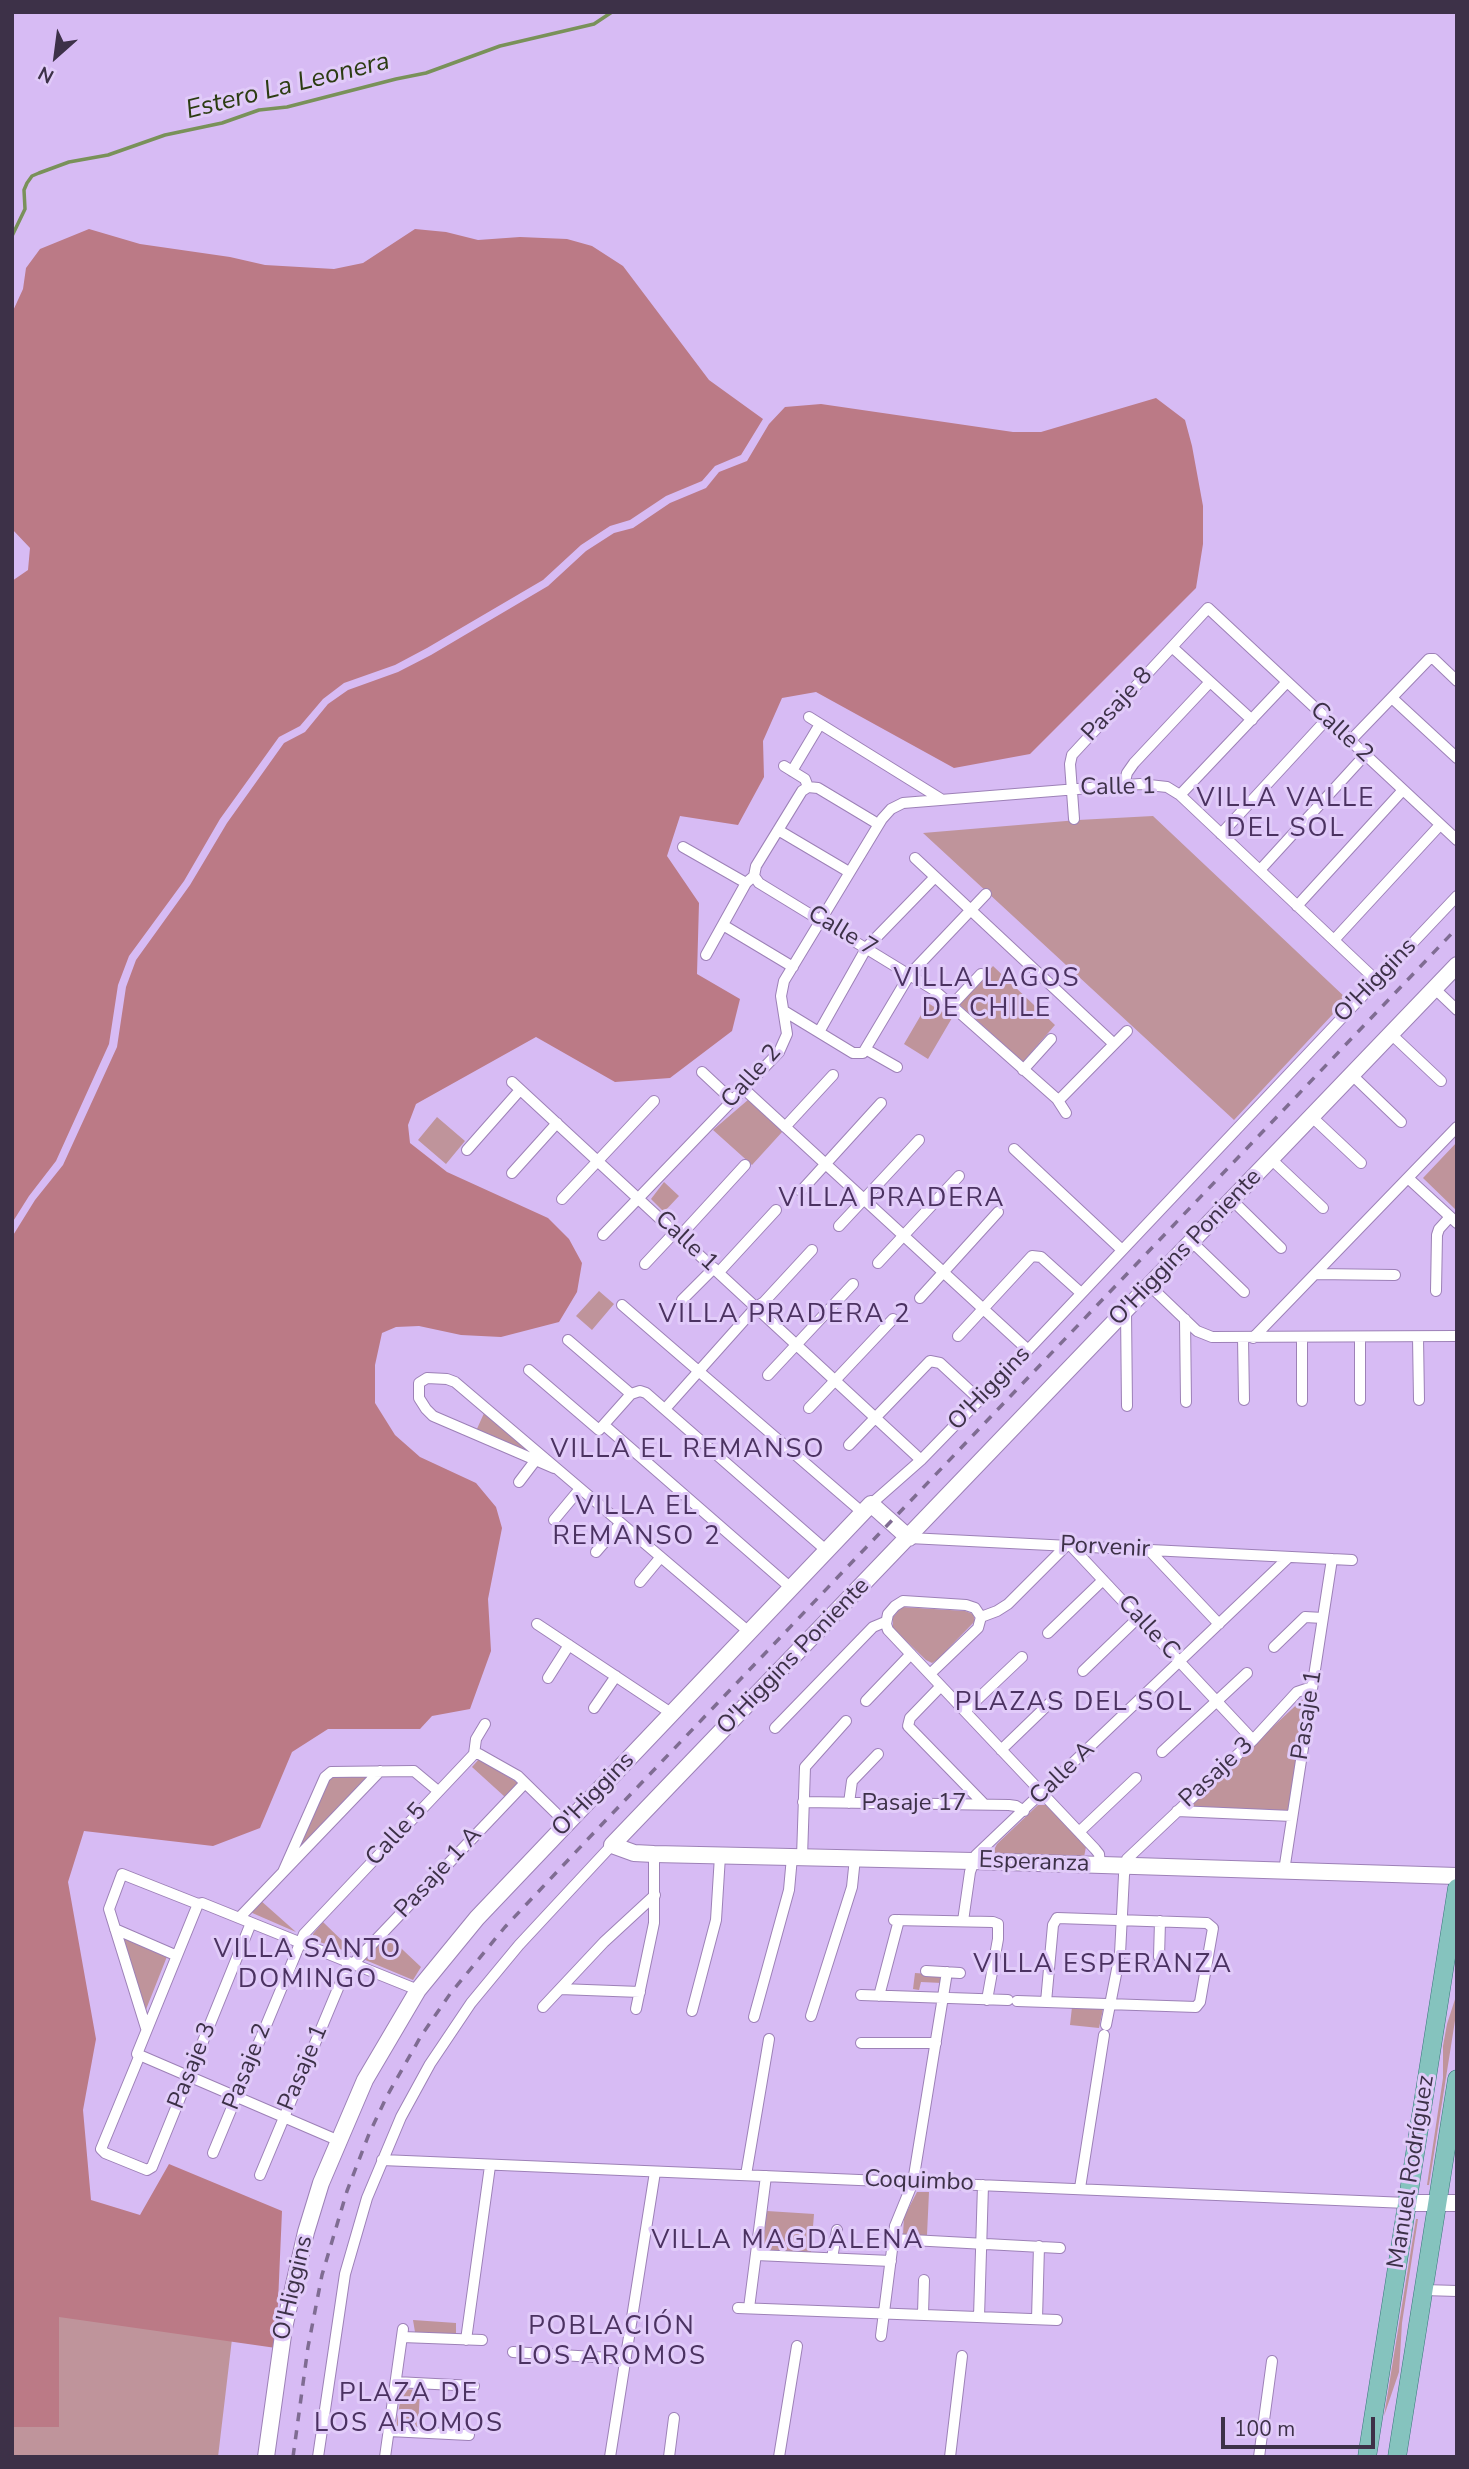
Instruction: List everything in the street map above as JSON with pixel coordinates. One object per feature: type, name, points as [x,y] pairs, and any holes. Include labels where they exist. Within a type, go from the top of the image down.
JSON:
[{"type":"main road","name":"Manuel Rodríguez","points":[[1367,2457],[1457,1888]]},
{"type":"main road","name":"Manuel Rodríguez","points":[[1397,2457],[1457,2079]]},
{"type":"street","name":"Pasaje 8","points":[[1074,819],[1070,764],[1072,755],[1208,608]]},
{"type":"street","name":"Calle 2","points":[[1208,608],[1457,840]]},
{"type":"street","points":[[1172,647],[1252,720]]},
{"type":"street","points":[[1350,741],[1432,658],[1457,681]]},
{"type":"street","points":[[1124,785],[1127,773],[1134,763],[1210,682]]},
{"type":"street","points":[[1181,795],[1287,682]]},
{"type":"street","points":[[1392,698],[1457,758]]},
{"type":"street","points":[[809,717],[941,799]]},
{"type":"street","points":[[1221,834],[1327,719]]},
{"type":"street","points":[[808,787],[805,779],[788,769],[820,724]]},
{"type":"street","points":[[1260,870],[1365,755]]},
{"type":"street","name":"Calle 1","points":[[878,824],[886,814],[903,803],[1124,785],[1160,785],[1181,795],[1376,980]]},
{"type":"street","points":[[706,955],[802,791],[808,787],[818,788],[878,824]]},
{"type":"street","points":[[1297,906],[1403,790]]},
{"type":"street","name":"Calle 2","points":[[603,1235],[783,1046],[787,1028],[781,990],[878,824]]},
{"type":"street","points":[[1334,940],[1440,825]]},
{"type":"street","points":[[778,830],[849,872]]},
{"type":"street","name":"Calle 7","points":[[683,847],[759,883],[910,974],[952,1005],[1057,1099],[1066,1112]]},
{"type":"street","points":[[915,858],[1114,1044]]},
{"type":"street","points":[[819,1032],[867,947],[935,877]]},
{"type":"street","points":[[784,1011],[856,1054],[861,1054],[867,1050],[910,974],[986,894]]},
{"type":"street","name":"O'Higgins","points":[[266,2457],[289,2302],[313,2208],[337,2140],[371,2068],[418,1990],[464,1932],[671,1713],[867,1508],[921,1460],[980,1400],[1457,896]]},
{"type":"street","points":[[723,925],[793,967]]},
{"type":"street","name":"O'Higgins Poniente","points":[[318,2457],[345,2274],[357,2226],[382,2160],[430,2064],[471,2003],[519,1945],[612,1845],[1457,965]]},
{"type":"street","points":[[952,1005],[981,974]]},
{"type":"street","points":[[1435,989],[1457,1010]]},
{"type":"street","points":[[1057,1099],[1062,1098],[1127,1031]]},
{"type":"street","points":[[1391,1034],[1441,1081]]},
{"type":"street","points":[[1023,1070],[1051,1039]]},
{"type":"street","points":[[867,1050],[897,1068]]},
{"type":"street","points":[[702,1072],[733,1101]]},
{"type":"street","points":[[785,1127],[832,1075]]},
{"type":"street","points":[[1352,1075],[1401,1122]]},
{"type":"street","name":"Calle 1","points":[[467,1150],[516,1086],[921,1460]]},
{"type":"street","points":[[744,1089],[1028,1350]]},
{"type":"street","points":[[562,1199],[654,1101]]},
{"type":"street","points":[[801,1191],[881,1103]]},
{"type":"street","points":[[1312,1116],[1361,1163]]},
{"type":"street","points":[[512,1173],[557,1123]]},
{"type":"street","points":[[1244,1400],[1248,1338],[1315,1274],[1457,1127]]},
{"type":"street","points":[[839,1226],[919,1140]]},
{"type":"street","points":[[1014,1149],[1122,1250]]},
{"type":"street","points":[[1271,1159],[1323,1208]]},
{"type":"street","points":[[645,1264],[745,1165]]},
{"type":"street","points":[[878,1263],[959,1176]]},
{"type":"street","points":[[1408,1178],[1453,1220],[1439,1228],[1437,1234],[1436,1291]]},
{"type":"street","points":[[1232,1200],[1280,1248]]},
{"type":"street","points":[[682,1300],[776,1210]]},
{"type":"street","points":[[920,1298],[998,1212]]},
{"type":"street","points":[[1192,1242],[1244,1292]]},
{"type":"street","points":[[665,1409],[756,1307],[764,1302],[812,1250]]},
{"type":"street","points":[[958,1336],[1029,1258],[1035,1255],[1041,1257],[1082,1293]]},
{"type":"street","points":[[1315,1274],[1395,1275]]},
{"type":"street","points":[[768,1375],[853,1284]]},
{"type":"street","points":[[1150,1286],[1197,1331],[1212,1337],[1457,1336]]},
{"type":"street","points":[[622,1305],[867,1508],[909,1538]]},
{"type":"street","points":[[1126,1311],[1126,1406]]},
{"type":"street","points":[[809,1408],[893,1319]]},
{"type":"street","points":[[1185,1319],[1186,1402]]},
{"type":"street","points":[[1360,1337],[1360,1400]]},
{"type":"street","points":[[1418,1337],[1419,1400]]},
{"type":"street","points":[[1302,1338],[1303,1401]]},
{"type":"street","points":[[568,1340],[631,1394]]},
{"type":"street","points":[[849,1446],[926,1364],[933,1360],[940,1363],[980,1400]]},
{"type":"street","points":[[529,1370],[791,1588]]},
{"type":"street","points":[[554,1468],[433,1416],[419,1398],[419,1383],[427,1378],[455,1382],[749,1632]]},
{"type":"street","points":[[601,1428],[631,1394],[643,1392],[827,1551]]},
{"type":"street","points":[[519,1482],[535,1461]]},
{"type":"street","points":[[554,1520],[579,1490]]},
{"type":"street","points":[[596,1552],[620,1524]]},
{"type":"street","name":"Porvenir","points":[[909,1538],[1352,1560]]},
{"type":"street","points":[[981,1617],[1009,1604],[1069,1546]]},
{"type":"street","name":"Calle C","points":[[1069,1546],[1253,1740]]},
{"type":"street","points":[[1149,1550],[1219,1624]]},
{"type":"street","name":"Calle A","points":[[973,1861],[1289,1557]]},
{"type":"street","points":[[640,1582],[660,1558]]},
{"type":"street","name":"Pasaje 1","points":[[1284,1871],[1332,1559]]},
{"type":"street","points":[[1048,1633],[1103,1580]]},
{"type":"street","points":[[775,1728],[873,1627],[886,1622],[895,1606],[903,1601],[966,1605],[975,1608],[981,1617],[974,1632],[930,1674]]},
{"type":"street","points":[[1273,1647],[1305,1617],[1323,1618]]},
{"type":"street","points":[[1083,1671],[1138,1618]]},
{"type":"street","points":[[886,1622],[888,1630],[1099,1854],[1100,1865]]},
{"type":"street","points":[[537,1624],[671,1713]]},
{"type":"street","points":[[548,1678],[569,1646]]},
{"type":"street","points":[[866,1700],[911,1654]]},
{"type":"street","points":[[965,1711],[1022,1657]]},
{"type":"street","points":[[1162,1752],[1247,1673]]},
{"type":"street","points":[[594,1708],[616,1676]]},
{"type":"street","points":[[941,1686],[910,1718],[908,1726],[984,1804]]},
{"type":"street","name":"Pasaje 3","points":[[1126,1866],[1132,1853],[1253,1740],[1297,1692],[1312,1687]]},
{"type":"street","points":[[1001,1750],[1057,1696]]},
{"type":"street","points":[[754,2017],[797,1857],[806,1765],[846,1721]]},
{"type":"street","name":"Calle 5","points":[[299,1942],[307,1930],[474,1754],[476,1739],[485,1724]]},
{"type":"street","points":[[474,1754],[499,1765],[525,1783],[566,1824]]},
{"type":"street","points":[[849,1803],[852,1781],[878,1754]]},
{"type":"street","points":[[239,1918],[380,1771]]},
{"type":"street","points":[[283,1872],[328,1773],[414,1771],[439,1791]]},
{"type":"street","points":[[1079,1832],[1136,1778]]},
{"type":"street","name":"Pasaje 1 A","points":[[351,1963],[525,1783]]},
{"type":"street","name":"Pasaje 17","points":[[803,1802],[984,1804],[1016,1806],[1024,1811]]},
{"type":"street","points":[[1177,1811],[1292,1816]]},
{"type":"street","name":"Esperanza","points":[[612,1845],[634,1853],[654,1854],[1457,1876]]},
{"type":"street","points":[[636,2009],[652,1937],[654,1854]]},
{"type":"street","points":[[692,2011],[716,1920],[720,1856]]},
{"type":"street","points":[[811,2016],[852,1887],[855,1858]]},
{"type":"street","points":[[963,1922],[973,1861]]},
{"type":"street","points":[[1080,2188],[1105,2030],[1121,1954],[1126,1866]]},
{"type":"street","points":[[146,2028],[109,1909],[122,1874],[198,1904],[202,1903],[418,1990]]},
{"type":"street","points":[[543,2007],[604,1941],[654,1895]]},
{"type":"street","points":[[198,1904],[146,2028],[138,2056],[337,2140]]},
{"type":"street","points":[[861,1995],[1198,2006],[1212,1926],[1206,1923],[1060,1917],[1055,1920],[1046,2001]]},
{"type":"street","points":[[879,1996],[897,1920],[993,1922],[998,1924],[998,1939],[987,2000]]},
{"type":"street","points":[[1159,1957],[1160,1921]]},
{"type":"street","name":"Pasaje 3","points":[[138,2056],[102,2150],[149,2170],[251,1923]]},
{"type":"street","points":[[115,1929],[175,1955]]},
{"type":"street","name":"Pasaje 2","points":[[213,2153],[299,1942]]},
{"type":"street","name":"Pasaje 1","points":[[260,2175],[351,1963]]},
{"type":"street","points":[[926,1971],[960,1973]]},
{"type":"street","points":[[881,2336],[893,2239],[897,2218],[913,2182],[947,1972]]},
{"type":"street","points":[[560,1989],[640,1992]]},
{"type":"street","points":[[746,2175],[769,2039]]},
{"type":"street","points":[[861,2043],[936,2043]]},
{"type":"street","name":"Coquimbo","points":[[382,2160],[1457,2203]]},
{"type":"street","points":[[466,2340],[490,2166]]},
{"type":"street","points":[[610,2457],[656,2172]]},
{"type":"street","points":[[766,2176],[756,2255],[743,2308],[1057,2320]]},
{"type":"street","points":[[979,2317],[983,2185]]},
{"type":"street","points":[[832,2258],[837,2230]]},
{"type":"street","points":[[893,2239],[1060,2248]]},
{"type":"street","points":[[1037,2319],[1039,2246]]},
{"type":"street","points":[[756,2255],[891,2261]]},
{"type":"street","points":[[923,2314],[924,2280]]},
{"type":"street","points":[[1424,2290],[1457,2291]]},
{"type":"street","points":[[385,2457],[403,2333],[482,2340]]},
{"type":"street","points":[[779,2457],[797,2346]]},
{"type":"street","points":[[513,2351],[626,2359]]},
{"type":"street","points":[[950,2457],[962,2356]]},
{"type":"street","points":[[1259,2457],[1272,2361]]},
{"type":"street","points":[[396,2382],[474,2386]]},
{"type":"street","points":[[669,2457],[674,2418]]},
{"type":"street","points":[[388,2431],[469,2435]]},
{"type":"shaded area","points":[[89,229],[140,244],[265,265],[334,269],[363,263],[415,229],[446,232],[478,240],[520,237],[567,239],[592,246],[623,266],[709,380],[763,419],[741,455],[715,466],[702,481],[666,496],[630,520],[610,526],[581,545],[543,580],[427,648],[395,665],[344,683],[323,699],[300,726],[279,737],[220,819],[184,881],[129,956],[118,985],[109,1044],[56,1161],[12,1223],[12,581],[28,570],[30,548],[12,529],[12,313],[23,289],[26,268],[40,249]]},
{"type":"shaded area","points":[[1156,398],[1185,420],[1192,446],[1203,506],[1203,544],[1196,588],[1030,754],[954,768],[816,692],[782,698],[763,741],[764,777],[738,825],[680,816],[667,856],[699,903],[697,974],[740,999],[732,1031],[670,1078],[615,1082],[536,1037],[416,1104],[408,1125],[410,1143],[447,1172],[548,1218],[569,1239],[582,1263],[577,1292],[559,1322],[501,1337],[461,1335],[419,1326],[396,1327],[382,1333],[375,1365],[375,1403],[395,1435],[420,1457],[476,1483],[496,1507],[502,1528],[488,1599],[491,1651],[470,1709],[432,1716],[420,1729],[328,1729],[292,1752],[260,1828],[213,1846],[84,1831],[68,1882],[96,2039],[83,2110],[91,2200],[140,2215],[169,2164],[282,2211],[276,2348],[59,2317],[59,2427],[12,2427],[12,1237],[35,1200],[63,1165],[117,1047],[126,987],[136,960],[190,885],[227,823],[284,743],[305,732],[328,704],[348,690],[398,672],[431,655],[548,586],[586,551],[614,533],[633,528],[670,503],[706,488],[719,472],[747,461],[769,424],[785,407],[821,404],[1013,432],[1041,432]]},
{"type":"shaded area","points":[[1153,816],[1347,999],[1234,1120],[923,833]]},
{"type":"shaded area","points":[[993,966],[1055,1025],[1023,1062],[959,1004]]},
{"type":"shaded area","points":[[928,1003],[952,1018],[928,1059],[904,1044]]},
{"type":"shaded area","points":[[749,1099],[783,1131],[752,1165],[713,1130]]},
{"type":"shaded area","points":[[437,1117],[465,1141],[446,1164],[418,1140]]},
{"type":"shaded area","points":[[1457,1142],[1457,1211],[1423,1178]]},
{"type":"shaded area","points":[[664,1182],[679,1196],[664,1212],[651,1199]]},
{"type":"shaded area","points":[[599,1291],[614,1304],[592,1330],[576,1316]]},
{"type":"shaded area","points":[[485,1411],[533,1452],[530,1456],[476,1431]]},
{"type":"shaded area","points":[[902,1607],[965,1611],[973,1614],[975,1621],[932,1663],[893,1628],[893,1617]]},
{"type":"shaded area","points":[[1305,1697],[1307,1700],[1290,1809],[1287,1812],[1190,1809],[1188,1805]]},
{"type":"shaded area","points":[[479,1759],[518,1783],[505,1797],[472,1767]]},
{"type":"shaded area","points":[[373,1773],[295,1855],[330,1774]]},
{"type":"shaded area","points":[[1038,1805],[1046,1805],[1086,1847],[1084,1857],[996,1856],[994,1850],[997,1844]]},
{"type":"shaded area","points":[[260,1900],[296,1932],[250,1912]]},
{"type":"shaded area","points":[[323,1922],[357,1955],[314,1940],[313,1934]]},
{"type":"shaded area","points":[[386,1934],[421,1967],[413,1980],[363,1959]]},
{"type":"shaded area","points":[[120,1935],[168,1954],[145,2012]]},
{"type":"shaded area","points":[[915,1973],[943,1975],[942,1983],[921,1982],[919,1990],[913,1989]]},
{"type":"shaded area","points":[[1457,1993],[1457,2008],[1427,2185],[1443,2078],[1443,2046]]},
{"type":"shaded area","points":[[1072,2007],[1103,2009],[1099,2028],[1070,2025]]},
{"type":"shaded area","points":[[917,2192],[929,2192],[927,2235],[903,2235],[904,2217]]},
{"type":"shaded area","points":[[767,2211],[814,2214],[811,2252],[762,2251]]},
{"type":"shaded area","points":[[1416,2219],[1402,2323],[1399,2372],[1384,2416]]},
{"type":"shaded area","points":[[54,2312],[232,2339],[218,2457],[12,2457],[12,2423]]},
{"type":"shaded area","points":[[413,2320],[456,2323],[456,2335],[415,2332]]},
{"type":"shaded area","points":[[402,2389],[420,2390],[418,2428],[396,2427]]},
{"type":"waterway","name":"Estero La Leonera","points":[[12,236],[25,209],[24,190],[32,176],[39,173],[69,162],[108,155],[165,135],[222,123],[259,110],[287,107],[426,73],[500,46],[594,24],[612,12]]},
{"type":"railway","points":[[293,2457],[308,2347],[322,2275],[347,2191],[387,2096],[421,2036],[450,1994],[505,1927],[587,1840],[1457,928]]},
{"type":"district","name":"VILLA VALLE DEL SOL","points":[[1286,815]]},
{"type":"district","name":"VILLA LAGOS DE CHILE","points":[[987,995]]},
{"type":"district","name":"VILLA PRADERA","points":[[892,1200]]},
{"type":"district","name":"VILLA PRADERA 2","points":[[785,1316]]},
{"type":"district","name":"VILLA EL REMANSO","points":[[688,1451]]},
{"type":"district","name":"VILLA EL REMANSO 2","points":[[637,1523]]},
{"type":"district","name":"PLAZAS DEL SOL","points":[[1074,1704]]},
{"type":"district","name":"VILLA SANTO DOMINGO","points":[[308,1966]]},
{"type":"district","name":"VILLA ESPERANZA","points":[[1103,1966]]},
{"type":"district","name":"VILLA MAGDALENA","points":[[788,2242]]},
{"type":"district","name":"POBLACIÓN LOS AROMOS","points":[[612,2343]]},
{"type":"district","name":"PLAZA DE LOS AROMOS","points":[[409,2410]]}]
